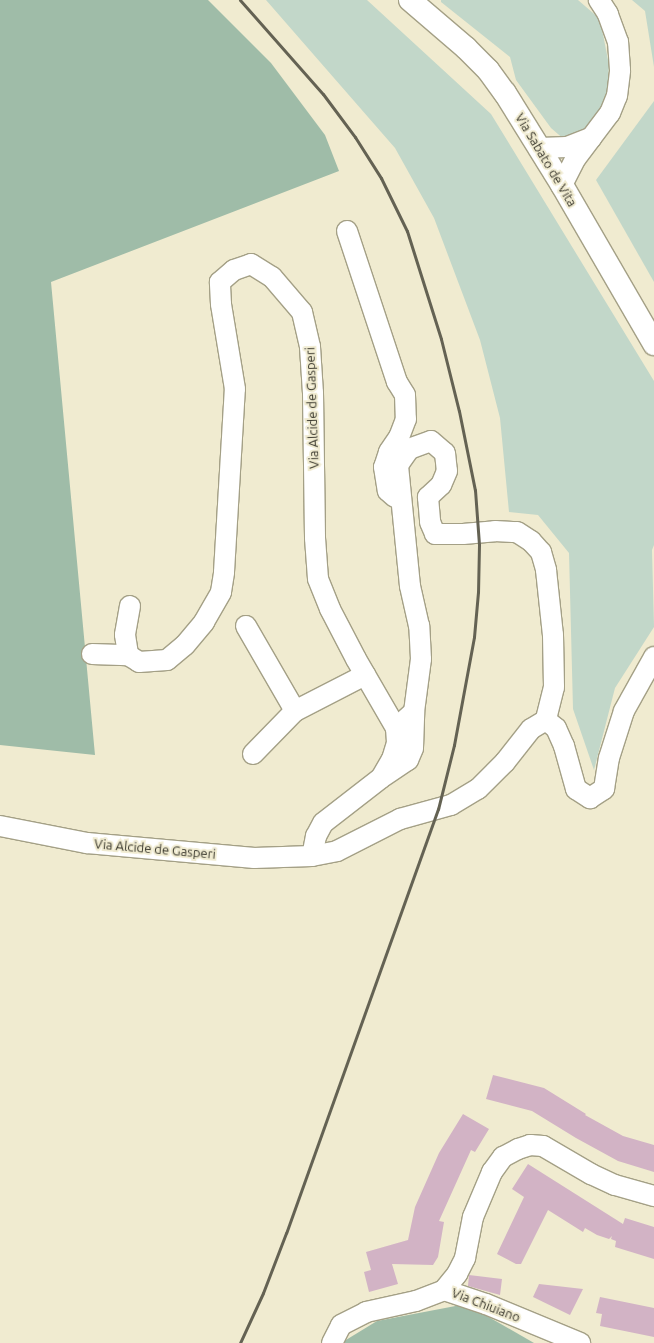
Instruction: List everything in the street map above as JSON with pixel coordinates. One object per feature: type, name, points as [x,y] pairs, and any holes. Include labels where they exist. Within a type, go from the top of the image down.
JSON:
[{"type":"street","name":"Via Sabato de Vita","points":[[410,0],[466,48],[488,70],[505,93],[540,148],[654,344]]},
{"type":"street","points":[[562,186],[576,158],[610,113],[620,84],[620,57],[618,42],[608,14],[598,0]]},
{"type":"street","points":[[540,148],[567,147],[592,138]]},
{"type":"street","points":[[347,231],[397,382],[405,395],[406,419],[399,437],[389,452],[384,467],[388,491],[401,502]]},
{"type":"street","name":"Via Alcide de Gasperi","points":[[128,655],[139,662],[167,660],[184,645],[204,622],[221,592],[224,572],[235,389],[221,304],[220,282],[234,270],[251,264],[272,277],[302,312],[310,347],[313,408],[315,538],[318,580],[330,609],[365,675],[396,728]]},
{"type":"street","points":[[312,856],[316,836],[323,823],[381,778],[408,760],[413,748],[414,712],[422,659],[419,626],[410,586],[398,465],[409,449],[431,441],[444,453],[447,471],[441,485],[428,497],[430,522],[435,534],[463,534],[494,531],[517,532],[531,541],[542,552],[546,570],[553,635],[554,687],[546,720],[556,728],[564,746],[576,789],[590,798],[604,789],[609,758],[624,711],[654,657]]},
{"type":"street","points":[[92,654],[128,655],[125,635],[130,606]]},
{"type":"street","points":[[246,626],[295,711]]},
{"type":"street","points":[[253,754],[295,711],[365,675]]},
{"type":"street","points":[[381,778],[392,759],[397,743],[396,728],[414,712]]},
{"type":"street","name":"Via Alcide de Gasperi","points":[[0,826],[87,843],[254,858],[312,856],[337,851],[400,819],[451,805],[478,789],[505,762],[530,729],[546,720]]},
{"type":"street","points":[[444,1290],[457,1274],[465,1258],[473,1217],[492,1172],[503,1157],[518,1149],[530,1145],[543,1146],[609,1182],[654,1196]]},
{"type":"street","name":"Via Chiuiano","points":[[332,1343],[341,1325],[366,1312],[416,1301],[444,1290],[486,1304],[580,1343]]},
{"type":"green space","points":[[0,0],[208,0],[271,63],[325,135],[339,171],[51,282],[95,755],[0,745]]},
{"type":"green space","points":[[266,0],[367,0],[491,114],[654,381],[654,545],[652,550],[654,627],[615,688],[594,770],[573,709],[569,553],[538,515],[509,512],[500,418],[480,340],[434,218],[395,148]]},
{"type":"green space","points":[[441,0],[578,0],[600,19],[609,65],[607,98],[589,128],[566,141],[551,128],[516,80],[510,57],[441,2]]},
{"type":"green space","points":[[632,0],[654,0],[654,67],[645,11]]},
{"type":"green space","points":[[654,101],[654,282],[596,180]]},
{"type":"green space","points":[[466,1304],[534,1343],[341,1343],[377,1321]]},
{"type":"building","points":[[493,1075],[544,1088],[586,1114],[585,1115],[623,1136],[654,1145],[654,1172],[618,1161],[576,1138],[532,1111],[486,1099]]},
{"type":"building","points":[[463,1114],[489,1129],[475,1152],[471,1150],[439,1221],[444,1222],[438,1257],[433,1265],[392,1264],[398,1284],[369,1292],[364,1272],[371,1270],[366,1252],[408,1240],[415,1207],[439,1153]]},
{"type":"building","points":[[528,1164],[623,1224],[625,1218],[654,1227],[654,1259],[615,1247],[616,1241],[611,1239],[612,1236],[609,1239],[597,1235],[585,1228],[583,1232],[548,1210],[521,1264],[516,1264],[497,1254],[524,1197],[512,1189]]},
{"type":"building","points":[[469,1275],[502,1279],[500,1295],[468,1286]]},
{"type":"building","points":[[539,1284],[583,1289],[570,1315],[533,1297]]},
{"type":"building","points":[[600,1297],[654,1308],[654,1337],[600,1326],[602,1314],[596,1313]]},
{"type":"railway","points":[[240,0],[323,94],[355,137],[381,178],[407,231],[441,339],[459,411],[475,490],[479,545],[478,592],[474,637],[454,745],[438,809],[286,1233],[263,1293],[240,1343]]}]
